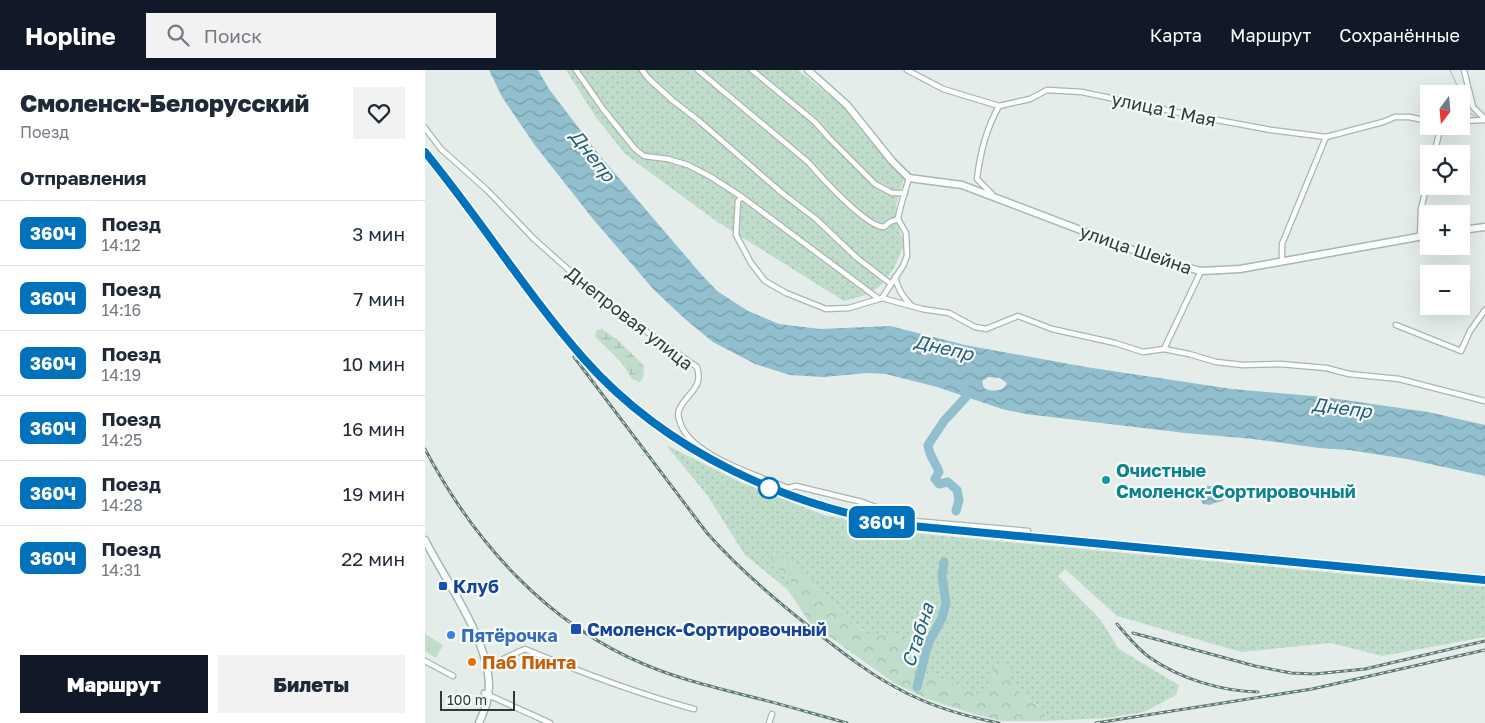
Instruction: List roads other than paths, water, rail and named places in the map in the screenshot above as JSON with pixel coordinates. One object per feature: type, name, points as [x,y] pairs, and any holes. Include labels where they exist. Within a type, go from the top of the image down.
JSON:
[{"type":"street","points":[[642,70],[672,100],[730,147],[782,194],[816,218],[857,258],[891,284]]},
{"type":"street","points":[[698,70],[808,162],[823,180],[867,220],[878,227],[884,228],[890,222],[898,219]]},
{"type":"street","points":[[752,70],[815,122],[875,184],[891,193],[905,193]]},
{"type":"street","points":[[742,197],[738,201],[736,235],[751,263],[765,281],[786,293],[825,309],[849,308],[880,298],[891,284],[907,256],[906,233],[898,219],[900,204],[909,178],[892,161],[847,105],[808,70]]},
{"type":"street","name":"улица 1 Мая","points":[[907,70],[943,89],[999,106],[1030,100],[1047,90],[1082,92],[1271,130],[1326,137],[1395,117],[1420,119]]},
{"type":"street","points":[[1464,70],[1473,107],[1485,119]]},
{"type":"street","points":[[578,71],[603,109],[635,149],[644,156],[668,159],[711,177],[742,197],[880,298],[949,313],[975,327],[986,329],[1018,316],[1052,329],[1115,343],[1143,352],[1164,349],[1216,362],[1243,365],[1280,364],[1326,368],[1349,374],[1399,379],[1485,401]]},
{"type":"street","points":[[991,194],[977,179],[980,155],[990,123],[999,106]]},
{"type":"street","points":[[1470,120],[1485,119]]},
{"type":"street","name":"Днепровая улица","points":[[425,128],[441,149],[488,191],[534,239],[606,303],[697,367],[699,374],[697,386],[679,408],[677,416],[683,431],[698,447],[734,466],[788,488],[796,486],[847,498],[914,521],[1028,531]]},
{"type":"street","points":[[1282,262],[1282,244],[1326,137]]},
{"type":"street","name":"улица Шейна","points":[[909,178],[962,184],[1162,261],[1201,271],[1240,269],[1420,236]]},
{"type":"street","points":[[1470,229],[1485,227]]},
{"type":"street","points":[[1164,349],[1201,271]]},
{"type":"street","points":[[895,277],[903,297],[912,306]]},
{"type":"street","points":[[1396,325],[1461,351],[1485,310]]},
{"type":"street","points":[[425,540],[464,610],[479,643],[489,686],[486,694],[486,707],[479,723]]},
{"type":"street","points":[[486,667],[525,648],[590,676],[694,709]]},
{"type":"street","points":[[425,660],[453,676]]},
{"type":"street","points":[[486,694],[550,723]]},
{"type":"street","points":[[769,723],[772,714]]},
{"type":"water","name":"Днепр","points":[[489,70],[538,70],[549,89],[600,156],[717,291],[748,311],[779,324],[820,329],[890,326],[965,345],[1086,367],[1232,389],[1324,397],[1428,412],[1485,425],[1485,476],[1407,459],[1349,450],[1026,414],[1002,409],[937,387],[886,374],[867,373],[824,377],[790,375],[755,364],[713,342],[654,290],[593,219],[534,144],[502,97]],"holes":[[[989,377],[1000,378],[1007,383],[1000,390],[994,391],[984,388],[982,381]]]},
{"type":"water","points":[[1207,486],[1217,487],[1225,493],[1223,501],[1210,505],[1203,504],[1200,499],[1200,490]]},
{"type":"waterway","points":[[1450,70],[1457,85]]},
{"type":"waterway","points":[[1470,113],[1478,118]]},
{"type":"waterway","name":"Стабна","points":[[956,511],[959,500],[957,490],[948,482],[939,484],[935,479],[939,472],[928,445],[944,421],[966,397],[964,387]]},
{"type":"waterway","name":"Стабна","points":[[917,687],[928,644],[942,618],[946,603],[942,576],[944,562]]},
{"type":"railway","points":[[425,152],[563,334],[605,381],[635,407],[673,435],[704,455],[770,488],[839,511],[875,520],[912,526],[1485,580]]},
{"type":"railway","points":[[574,357],[707,533],[770,595],[852,659],[895,687],[945,709],[999,723]]},
{"type":"railway","points":[[425,449],[466,516],[491,548],[517,577],[546,604],[577,627],[610,648],[646,665],[671,674],[847,723]]},
{"type":"railway","points":[[1117,624],[1132,642],[1149,657],[1174,672],[1215,686],[1258,692]]},
{"type":"railway","points":[[1133,633],[1255,666],[1291,673],[1314,674],[1365,669],[1485,641]]},
{"type":"railway","points":[[1096,723],[1312,689],[1485,650]]},
{"type":"train","name":"360Ч","points":[[425,152],[585,360],[624,398],[659,426],[696,451],[769,488],[848,514],[881,522],[912,526],[1485,580]]},
{"type":"place","name":"Очистные Смоленск-Сортировочный","points":[[1106,480]]},
{"type":"place","name":"Клуб","points":[[443,586]]},
{"type":"place","name":"Смоленск-Сортировочный","points":[[576,629]]},
{"type":"place","name":"Пятёрочка","points":[[451,635]]},
{"type":"place","name":"Паб Пинта","points":[[472,662]]}]
